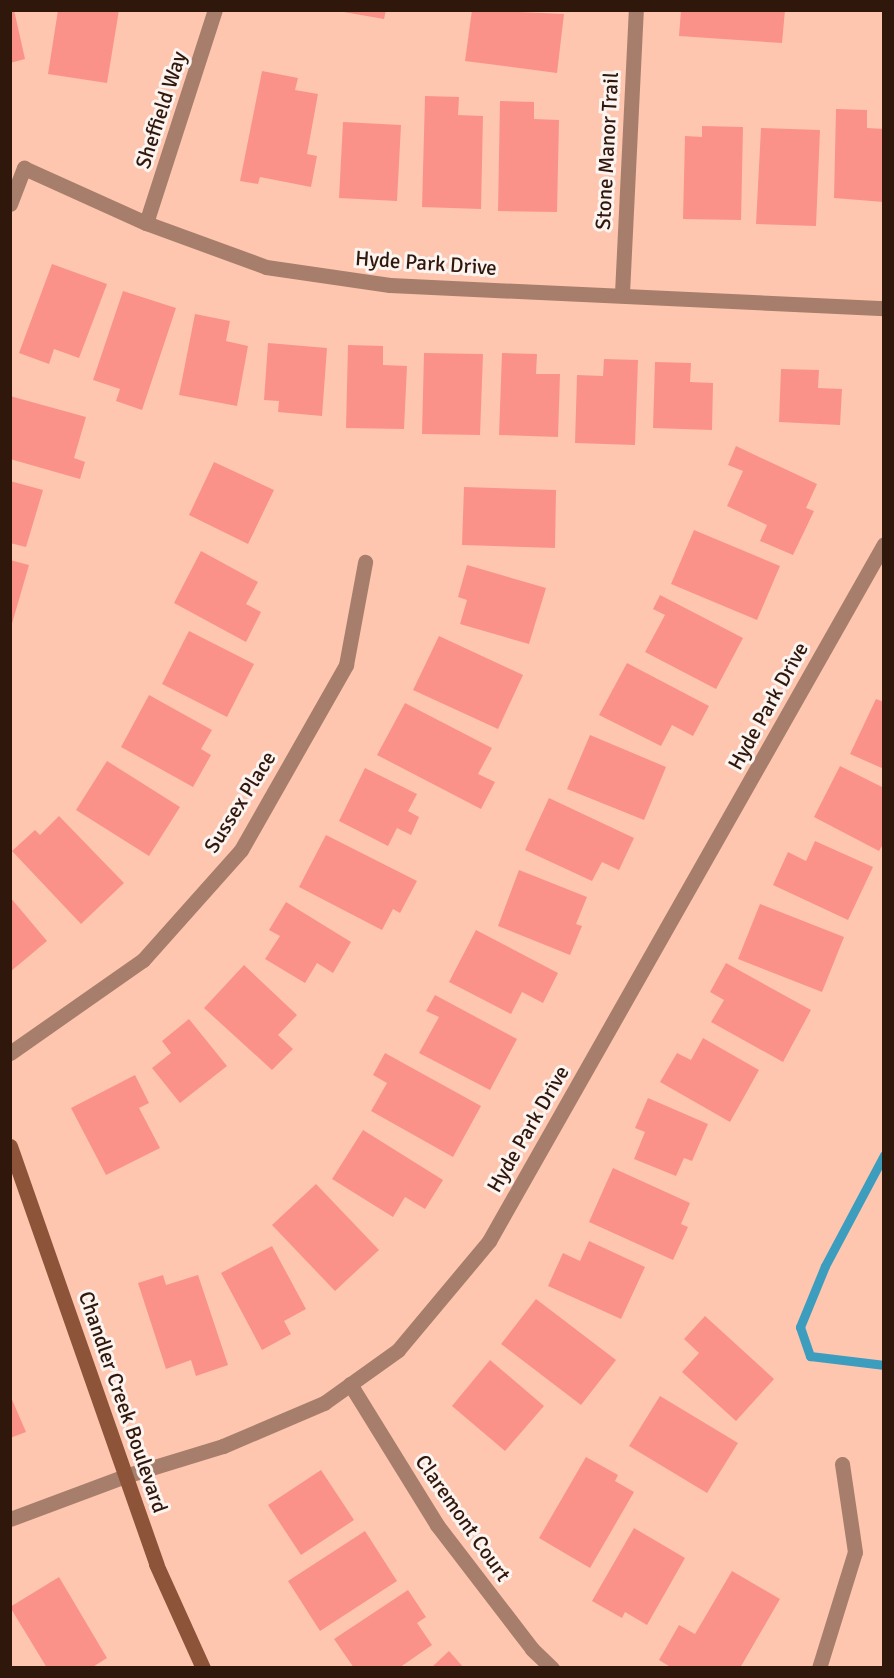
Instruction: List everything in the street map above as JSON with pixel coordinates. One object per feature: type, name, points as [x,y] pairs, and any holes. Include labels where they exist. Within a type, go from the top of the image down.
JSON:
[{"type":"street","name":"Sheffield Way","points":[[146,223],[215,10]]},
{"type":"street","name":"Stone Manor Trail","points":[[622,293],[636,10]]},
{"type":"street","name":"Hyde Park Drive","points":[[10,204],[24,168],[146,223],[266,267],[390,285],[622,293],[884,308]]},
{"type":"street","name":"Hyde Park Drive","points":[[10,1519],[125,1476],[223,1446],[324,1403],[398,1350],[489,1241],[884,544]]},
{"type":"street","name":"Sussex Place","points":[[10,1053],[143,960],[241,850],[346,665],[365,562]]},
{"type":"street","name":"Chandler Creek Boulevard","points":[[10,1146],[156,1564],[203,1668]]},
{"type":"street","name":"Claremont Court","points":[[350,1384],[437,1525],[532,1649],[552,1668]]},
{"type":"street","points":[[819,1668],[855,1552],[842,1464]]},
{"type":"building","points":[[10,10],[14,10],[25,59],[10,63]]},
{"type":"building","points":[[58,10],[119,10],[107,83],[48,74]]},
{"type":"building","points":[[332,10],[386,10],[384,19]]},
{"type":"building","points":[[472,10],[564,14],[557,73],[465,61]]},
{"type":"building","points":[[681,10],[785,10],[782,43],[679,36]]},
{"type":"building","points":[[262,71],[298,78],[295,90],[318,94],[307,154],[317,156],[311,187],[260,177],[258,184],[240,181]]},
{"type":"building","points":[[425,96],[459,97],[458,115],[483,116],[481,209],[422,207]]},
{"type":"building","points":[[500,101],[534,102],[534,119],[559,120],[557,212],[498,211]]},
{"type":"building","points":[[836,109],[867,110],[867,128],[884,129],[884,202],[834,198]]},
{"type":"building","points":[[343,122],[401,125],[397,201],[339,198]]},
{"type":"building","points":[[702,126],[743,127],[741,220],[683,219],[685,136],[702,137]]},
{"type":"building","points":[[761,128],[820,130],[816,226],[756,224]]},
{"type":"building","points":[[52,264],[107,284],[79,358],[54,349],[49,364],[19,353]]},
{"type":"building","points":[[123,291],[176,308],[142,410],[116,401],[120,389],[93,380]]},
{"type":"building","points":[[195,314],[230,321],[226,341],[248,346],[237,406],[179,395]]},
{"type":"building","points":[[268,343],[327,348],[322,416],[278,412],[279,401],[264,400]]},
{"type":"building","points":[[348,345],[383,346],[383,365],[407,366],[404,429],[346,428]]},
{"type":"building","points":[[424,353],[483,354],[480,435],[422,434]]},
{"type":"building","points":[[502,353],[537,354],[536,374],[560,374],[558,437],[499,435]]},
{"type":"building","points":[[604,359],[638,360],[635,445],[575,443],[577,375],[603,376]]},
{"type":"building","points":[[655,362],[691,363],[690,382],[713,383],[712,430],[653,428]]},
{"type":"building","points":[[781,369],[819,370],[818,388],[842,389],[840,425],[779,422]]},
{"type":"building","points":[[10,396],[86,417],[74,458],[85,462],[80,479],[10,459]]},
{"type":"building","points":[[736,446],[817,484],[806,508],[814,511],[793,555],[760,541],[767,525],[727,506],[743,471],[728,465]]},
{"type":"building","points":[[214,462],[274,490],[248,544],[189,515]]},
{"type":"building","points":[[10,481],[43,490],[26,547],[10,543]]},
{"type":"building","points":[[464,487],[556,490],[555,548],[462,545]]},
{"type":"building","points":[[694,530],[780,566],[757,620],[671,584]]},
{"type":"building","points":[[201,551],[258,582],[246,604],[261,612],[246,642],[174,603]]},
{"type":"building","points":[[10,560],[29,565],[11,627],[10,627]]},
{"type":"building","points":[[467,565],[546,588],[529,644],[460,624],[467,600],[458,597]]},
{"type":"building","points":[[660,595],[743,638],[716,689],[645,652],[665,615],[653,609]]},
{"type":"building","points":[[189,631],[254,664],[227,717],[162,684]]},
{"type":"building","points":[[439,636],[523,675],[498,729],[413,690]]},
{"type":"building","points":[[627,663],[709,706],[693,736],[672,725],[661,746],[599,715]]},
{"type":"building","points":[[149,695],[212,730],[201,749],[211,755],[193,787],[121,747]]},
{"type":"building","points":[[876,699],[884,702],[884,769],[850,754]]},
{"type":"building","points":[[405,703],[492,748],[478,774],[495,782],[481,809],[377,755]]},
{"type":"building","points":[[590,735],[666,767],[644,820],[567,789]]},
{"type":"building","points":[[107,761],[180,807],[149,856],[76,810]]},
{"type":"building","points":[[840,766],[884,788],[884,843],[879,851],[814,817]]},
{"type":"building","points":[[365,768],[417,794],[408,811],[419,817],[411,835],[397,828],[388,846],[339,821]]},
{"type":"building","points":[[549,798],[634,838],[619,870],[602,862],[592,881],[525,850]]},
{"type":"building","points":[[59,816],[124,883],[81,924],[12,851],[35,830],[40,835]]},
{"type":"building","points":[[326,835],[417,881],[400,913],[393,909],[382,930],[299,887]]},
{"type":"building","points":[[815,841],[873,867],[848,920],[773,885],[788,852],[806,861]]},
{"type":"building","points":[[519,870],[587,897],[576,924],[582,926],[570,955],[498,926]]},
{"type":"building","points":[[10,897],[47,941],[10,972]]},
{"type":"building","points":[[286,902],[351,942],[333,973],[317,963],[305,983],[265,959],[280,936],[269,930]]},
{"type":"building","points":[[760,904],[844,937],[822,992],[738,959]]},
{"type":"building","points":[[476,930],[558,973],[543,1003],[522,992],[511,1014],[449,982]]},
{"type":"building","points":[[726,963],[811,1010],[783,1062],[711,1022],[724,1000],[710,992]]},
{"type":"building","points":[[244,965],[297,1015],[278,1035],[293,1049],[272,1070],[204,1008]]},
{"type":"building","points":[[435,995],[517,1039],[490,1090],[419,1053],[439,1017],[426,1011]]},
{"type":"building","points":[[189,1019],[227,1066],[180,1103],[152,1068],[171,1053],[162,1041]]},
{"type":"building","points":[[703,1038],[759,1070],[730,1122],[660,1082],[677,1053],[691,1060]]},
{"type":"building","points":[[385,1053],[481,1106],[453,1157],[371,1111],[387,1083],[373,1075]]},
{"type":"building","points":[[135,1075],[149,1103],[139,1108],[160,1148],[106,1175],[71,1108]]},
{"type":"building","points":[[648,1098],[708,1124],[692,1161],[684,1158],[676,1176],[634,1159],[645,1132],[635,1128]]},
{"type":"building","points":[[363,1130],[443,1180],[425,1209],[405,1197],[393,1217],[332,1179]]},
{"type":"building","points":[[613,1168],[690,1203],[681,1224],[688,1227],[673,1260],[589,1222]]},
{"type":"building","points":[[316,1184],[379,1250],[335,1291],[272,1225]]},
{"type":"building","points":[[589,1241],[645,1267],[621,1319],[548,1286],[563,1253],[580,1261]]},
{"type":"building","points":[[272,1246],[306,1309],[284,1321],[291,1334],[262,1350],[221,1273]]},
{"type":"building","points":[[163,1275],[166,1285],[198,1275],[228,1365],[196,1376],[191,1360],[166,1369],[138,1283]]},
{"type":"building","points":[[536,1299],[616,1360],[581,1405],[501,1344]]},
{"type":"building","points":[[705,1316],[774,1379],[736,1421],[682,1372],[699,1353],[684,1339]]},
{"type":"building","points":[[490,1360],[544,1406],[505,1451],[452,1406]]},
{"type":"building","points":[[10,1395],[26,1432],[10,1438]]},
{"type":"building","points":[[660,1396],[738,1443],[707,1493],[629,1446]]},
{"type":"building","points":[[586,1457],[618,1475],[615,1481],[634,1492],[590,1568],[539,1538]]},
{"type":"building","points":[[321,1470],[354,1520],[301,1555],[268,1505]]},
{"type":"building","points":[[634,1528],[685,1558],[647,1625],[625,1612],[622,1618],[592,1601]]},
{"type":"building","points":[[365,1531],[397,1581],[320,1631],[288,1581]]},
{"type":"building","points":[[732,1571],[780,1599],[740,1668],[672,1668],[659,1660],[679,1625],[695,1634]]},
{"type":"building","points":[[59,1577],[107,1658],[91,1668],[47,1668],[10,1607]]},
{"type":"building","points":[[408,1590],[426,1617],[417,1623],[432,1645],[399,1668],[354,1668],[334,1639]]},
{"type":"building","points":[[449,1651],[464,1668],[431,1668]]},
{"type":"waterway","points":[[884,1155],[825,1266],[800,1327],[810,1356],[884,1365]]}]
